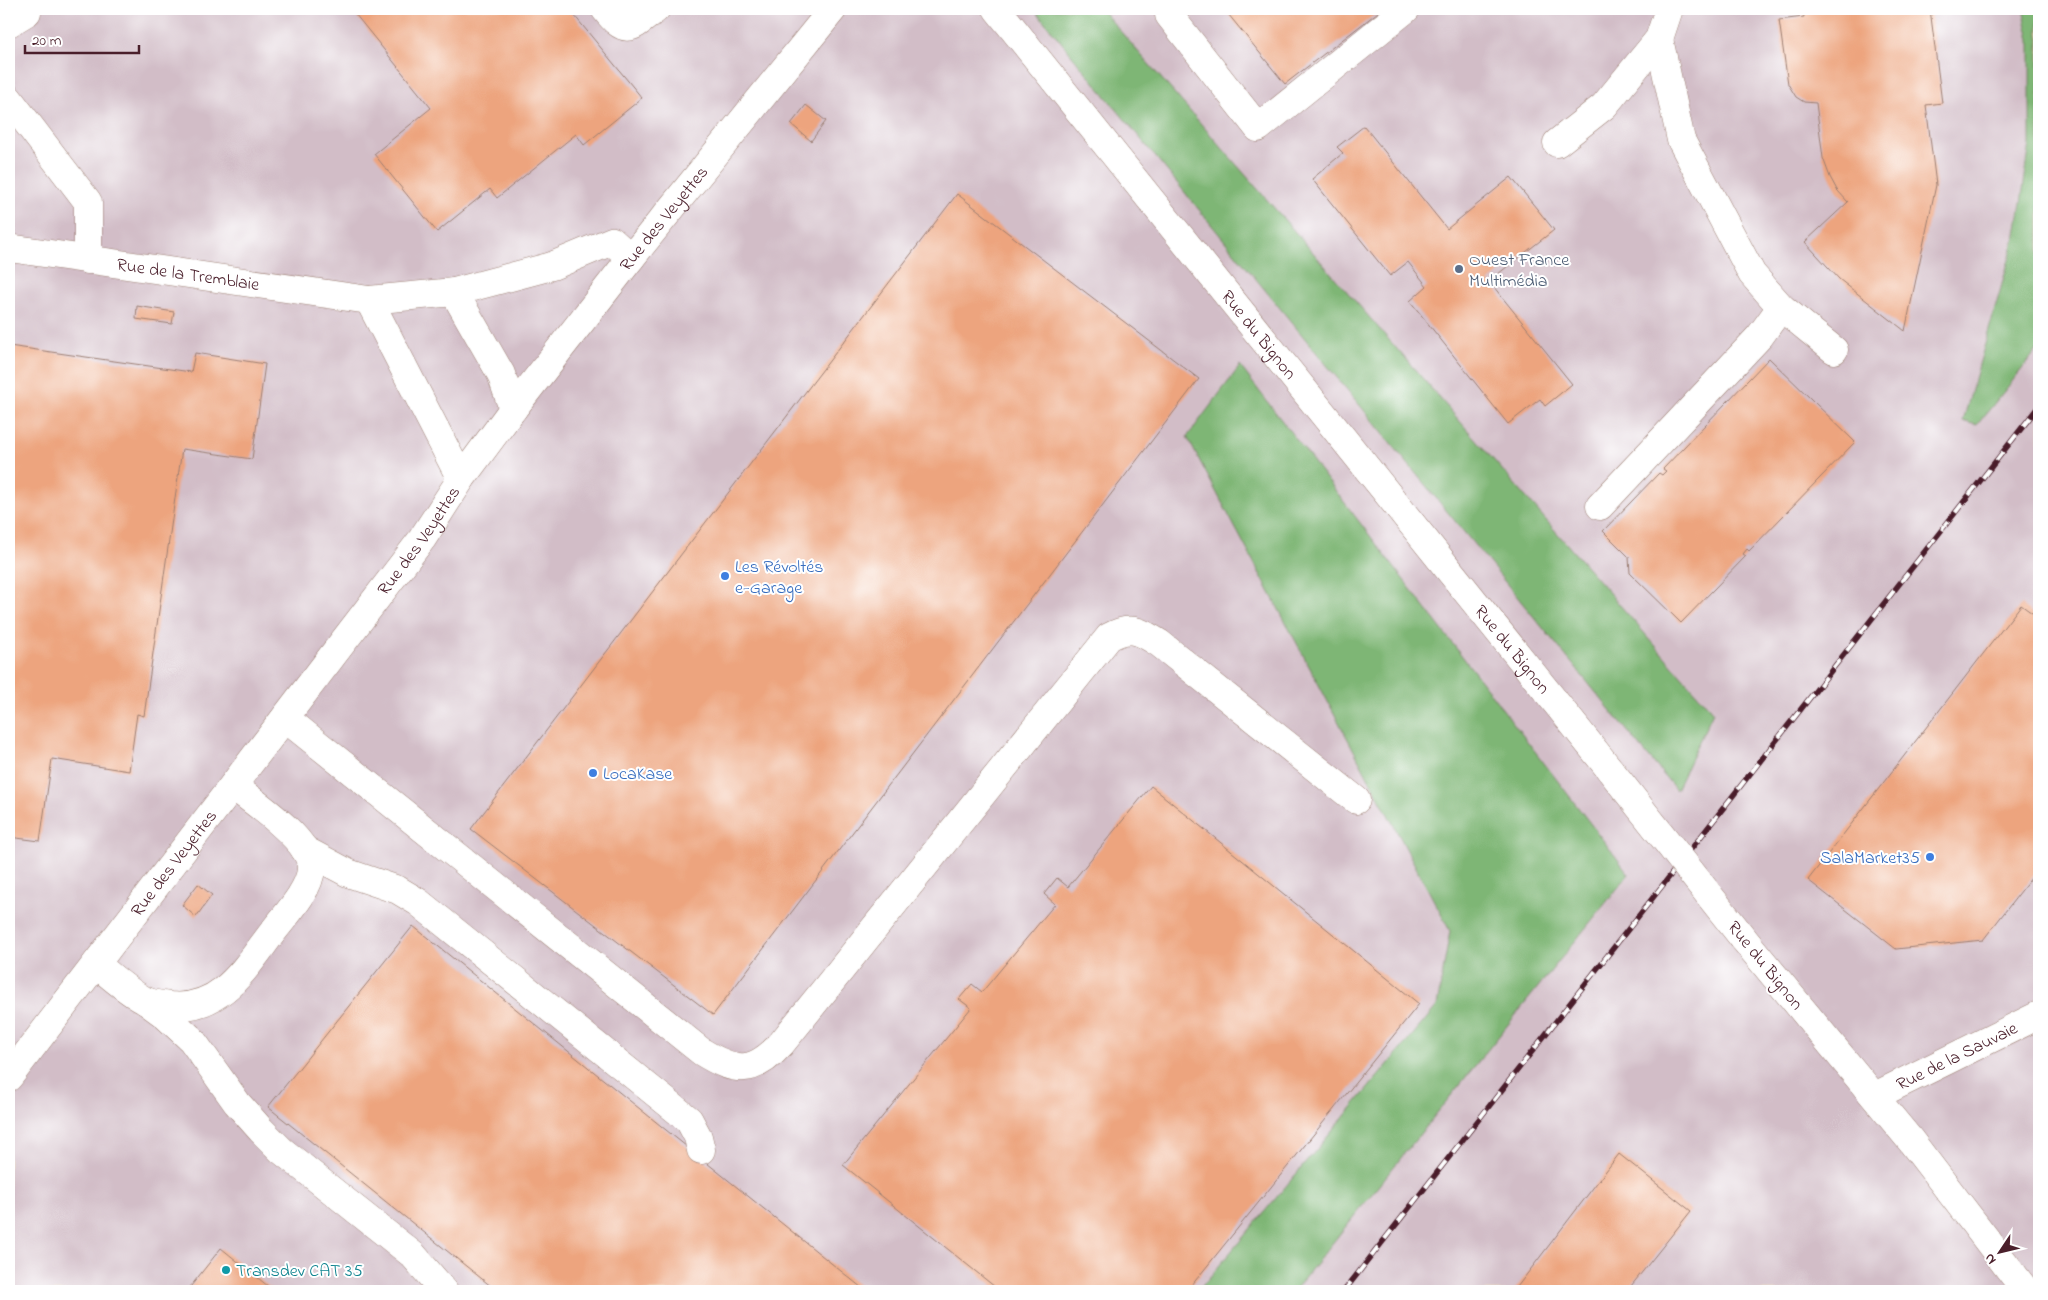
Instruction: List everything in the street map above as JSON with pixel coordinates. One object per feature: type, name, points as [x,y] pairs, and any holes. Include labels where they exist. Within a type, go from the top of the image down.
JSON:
[{"type":"street","points":[[604,9],[616,23],[624,27],[632,27],[656,9]]},
{"type":"street","name":"Rue des Veyettes","points":[[9,1078],[422,539],[460,479],[632,258],[833,9]]},
{"type":"street","name":"Rue du Bignon","points":[[997,9],[1611,771],[1743,938],[1875,1096],[2026,1291]]},
{"type":"street","points":[[1169,15],[1258,128],[1406,9]]},
{"type":"street","points":[[1557,144],[1604,106],[1658,39],[1669,9]]},
{"type":"street","points":[[1658,39],[1681,140],[1752,274],[1780,307],[1834,350]]},
{"type":"street","points":[[9,99],[88,202],[88,260]]},
{"type":"street","name":"Rue de la Tremblaie","points":[[9,248],[368,300],[454,292],[552,266],[612,241],[632,258]]},
{"type":"street","points":[[454,292],[501,374],[514,409]]},
{"type":"street","points":[[368,300],[460,479]]},
{"type":"street","points":[[1600,506],[1760,336],[1780,307]]},
{"type":"street","points":[[285,718],[702,1052],[730,1066],[745,1067],[759,1064],[781,1044],[1109,637],[1121,630],[1138,630],[1159,643],[1356,800]]},
{"type":"street","points":[[146,1001],[180,1007],[218,996],[234,982],[304,891],[311,869],[305,850],[290,831],[233,786]]},
{"type":"street","points":[[305,850],[348,873],[398,890],[418,902],[689,1120],[698,1138],[700,1150]]},
{"type":"street","points":[[96,964],[165,1015],[192,1040],[237,1103],[261,1130],[282,1150],[413,1255],[444,1291]]},
{"type":"street","name":"Rue de la Sauvaie","points":[[1875,1096],[2039,1015]]},
{"type":"shaded area","points":[[9,9],[2039,9],[2039,1291],[9,1291]]},
{"type":"green space","points":[[1034,9],[1101,9],[1713,712],[1676,790]]},
{"type":"green space","points":[[2023,9],[2039,9],[2039,348],[1977,425],[1963,421],[2016,235],[2030,144],[2030,40]]},
{"type":"green space","points":[[1240,366],[1629,874],[1294,1291],[1198,1291],[1437,1006],[1450,931],[1187,437]]},
{"type":"building","points":[[351,9],[569,9],[642,98],[584,145],[576,134],[497,198],[490,189],[437,232],[374,154],[431,108]]},
{"type":"building","points":[[1224,9],[1382,9],[1285,84]]},
{"type":"building","points":[[1803,9],[1930,9],[1942,103],[1926,105],[1936,185],[1905,331],[1839,279],[1805,242],[1848,202],[1837,190],[1823,158],[1816,103],[1804,102],[1796,97],[1788,84],[1779,20],[1804,17]]},
{"type":"building","points":[[806,105],[826,121],[811,141],[791,124]]},
{"type":"building","name":"Ouest France Multimédia","points":[[1364,126],[1447,229],[1511,177],[1554,230],[1489,281],[1572,384],[1545,406],[1540,399],[1508,424],[1410,301],[1427,286],[1408,262],[1390,276],[1312,179],[1343,153],[1337,147]]},
{"type":"building","points":[[957,194],[1199,379],[713,1015],[471,829]]},
{"type":"building","points":[[137,306],[174,312],[172,324],[136,319]]},
{"type":"building","points":[[9,346],[191,372],[195,353],[265,364],[252,459],[182,449],[144,716],[137,714],[129,771],[52,759],[40,841],[9,837]]},
{"type":"building","points":[[1769,358],[1855,442],[1749,551],[1747,549],[1743,554],[1746,556],[1681,623],[1630,573],[1629,557],[1603,531],[1659,473],[1662,475],[1666,471],[1663,469]]},
{"type":"building","points":[[2021,605],[2039,618],[2039,868],[1983,940],[1896,949],[1808,880]]},
{"type":"building","points":[[1151,786],[1419,1004],[1187,1291],[1000,1291],[843,1165],[971,1008],[959,999],[972,984],[982,992],[1055,904],[1044,894],[1057,878],[1068,887]]},
{"type":"building","points":[[198,884],[212,895],[196,917],[182,905]]},
{"type":"building","points":[[413,926],[862,1288],[860,1291],[497,1291],[268,1107]]},
{"type":"building","points":[[1619,1154],[1691,1211],[1627,1291],[1514,1291]]},
{"type":"building","name":"Transdev CAT 35","points":[[221,1248],[274,1291],[187,1291]]},
{"type":"railway","points":[[1344,1291],[2039,406]]},
{"type":"place","name":"Ouest France Multimédia","points":[[1459,269]]},
{"type":"place","name":"Les Révoltés e-Garage","points":[[725,576]]},
{"type":"place","name":"LocaKase","points":[[593,773]]},
{"type":"place","name":"SalaMarket35","points":[[1930,857]]},
{"type":"place","name":"Transdev CAT 35","points":[[226,1270]]}]
